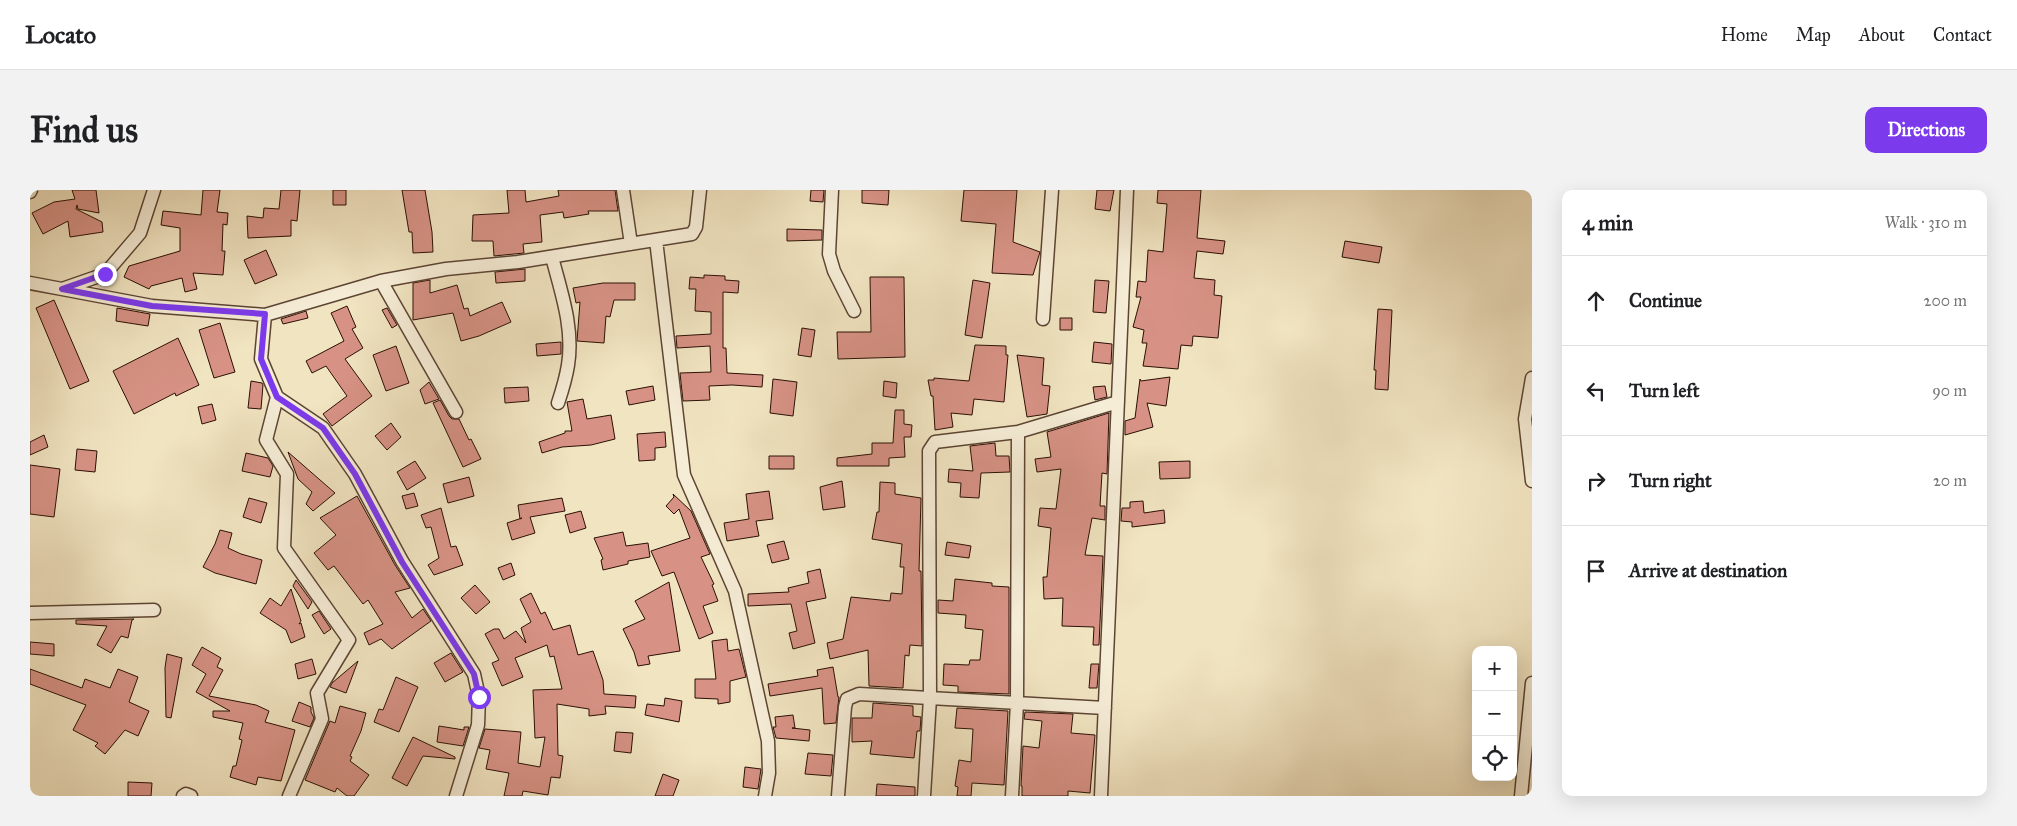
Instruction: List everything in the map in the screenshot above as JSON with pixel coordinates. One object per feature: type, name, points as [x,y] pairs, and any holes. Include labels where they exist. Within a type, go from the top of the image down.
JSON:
[{"type":"street","points":[[62,289],[105,274],[140,233],[154,190]]},
{"type":"street","points":[[623,190],[631,244]]},
{"type":"street","points":[[30,283],[152,306],[265,314],[381,281],[446,269],[552,257],[692,234],[696,227],[700,190]]},
{"type":"street","points":[[832,190],[829,254],[834,271],[854,311]]},
{"type":"street","points":[[1043,319],[1052,190]]},
{"type":"street","points":[[1100,796],[1127,190]]},
{"type":"street","points":[[656,240],[684,475],[735,591],[768,741],[769,773],[765,796]]},
{"type":"street","points":[[552,257],[568,317],[570,338],[568,365],[558,403]]},
{"type":"street","points":[[381,281],[456,412]]},
{"type":"street","points":[[265,314],[261,359],[277,397],[323,428],[355,474],[402,562],[474,674],[479,697],[478,725],[456,796]]},
{"type":"street","points":[[1532,378],[1525,419],[1532,481]]},
{"type":"street","points":[[277,397],[266,440],[287,474],[284,548],[349,640],[317,693],[322,719],[289,796]]},
{"type":"street","points":[[924,796],[930,698],[929,450],[935,442],[1018,432],[1118,402]]},
{"type":"street","points":[[1012,796],[1017,703],[1018,432]]},
{"type":"street","points":[[30,612],[154,610]]},
{"type":"street","points":[[1521,796],[1532,684]]},
{"type":"street","points":[[838,796],[845,707],[847,699],[859,694],[1105,708]]},
{"type":"street","points":[[183,796],[186,794],[191,796]]},
{"type":"building","points":[[72,190],[96,190],[99,213],[78,209],[77,205],[76,209],[102,222],[103,232],[70,237],[68,221],[43,234],[32,213],[54,202],[75,199]]},
{"type":"building","points":[[203,190],[220,190],[217,212],[228,213],[227,225],[223,224],[222,251],[225,251],[223,275],[193,273],[197,289],[185,292],[182,278],[151,286],[149,289],[124,277],[129,266],[180,251],[180,228],[161,225],[163,211],[201,215]]},
{"type":"building","points":[[281,190],[300,190],[297,221],[291,220],[291,236],[248,238],[247,216],[263,218],[264,208],[279,209]]},
{"type":"building","points":[[333,190],[346,190],[346,205],[333,205]]},
{"type":"building","points":[[402,190],[425,190],[432,232],[433,252],[413,253],[412,232],[409,232]]},
{"type":"building","points":[[507,190],[525,190],[526,202],[559,196],[558,190],[615,190],[618,211],[588,211],[589,214],[564,218],[563,212],[540,215],[542,242],[523,244],[524,253],[494,256],[493,241],[472,241],[473,215],[509,213]]},
{"type":"building","points":[[811,190],[824,190],[823,202],[810,201]]},
{"type":"building","points":[[862,190],[889,190],[888,205],[862,203]]},
{"type":"building","points":[[964,190],[1017,190],[1013,242],[1040,252],[1033,275],[992,273],[996,224],[961,221]]},
{"type":"building","points":[[1097,190],[1114,190],[1110,211],[1095,209]]},
{"type":"building","points":[[1158,190],[1201,190],[1197,238],[1225,241],[1223,254],[1197,251],[1194,278],[1215,280],[1214,295],[1222,296],[1218,338],[1193,336],[1192,346],[1181,345],[1178,369],[1143,366],[1147,343],[1142,343],[1144,330],[1133,327],[1141,297],[1136,297],[1138,281],[1146,282],[1148,250],[1163,252],[1167,204],[1157,203]]},
{"type":"building","points":[[787,229],[822,230],[822,240],[787,241]]},
{"type":"building","points":[[1345,241],[1382,247],[1379,263],[1342,257]]},
{"type":"building","points":[[266,250],[277,275],[255,284],[244,260]]},
{"type":"building","points":[[525,269],[525,281],[496,283],[495,272]]},
{"type":"building","points":[[704,275],[725,276],[725,280],[739,281],[738,293],[723,292],[723,348],[726,348],[727,373],[763,375],[762,387],[709,386],[710,400],[683,401],[680,373],[711,372],[710,346],[677,348],[676,336],[711,334],[711,312],[695,311],[696,289],[689,289],[690,277],[704,278]]},
{"type":"building","points":[[870,277],[904,277],[905,357],[838,359],[837,332],[871,332]]},
{"type":"building","points":[[430,280],[430,293],[457,285],[464,309],[468,308],[470,316],[502,302],[511,322],[479,336],[461,341],[453,313],[413,320],[413,283]]},
{"type":"building","points":[[973,280],[990,283],[982,338],[965,335]]},
{"type":"building","points":[[1095,280],[1109,281],[1106,313],[1093,312]]},
{"type":"building","points":[[603,283],[635,283],[635,300],[614,300],[610,317],[606,316],[604,343],[577,341],[580,302],[576,303],[573,288]]},
{"type":"building","points":[[54,300],[89,381],[70,389],[36,308]]},
{"type":"building","points":[[347,306],[356,327],[352,329],[363,348],[345,359],[372,396],[332,426],[323,414],[347,396],[326,366],[312,373],[306,361],[344,341],[331,313]]},
{"type":"building","points":[[117,308],[150,314],[148,326],[116,321]]},
{"type":"building","points":[[387,308],[397,325],[392,328],[382,310]]},
{"type":"building","points":[[1378,309],[1392,310],[1388,390],[1375,389],[1376,370],[1374,370]]},
{"type":"building","points":[[306,311],[308,318],[283,324],[281,319]]},
{"type":"building","points":[[1060,318],[1072,318],[1072,330],[1060,330]]},
{"type":"building","points":[[220,323],[235,372],[214,378],[199,330]]},
{"type":"building","points":[[802,328],[815,330],[811,357],[798,355]]},
{"type":"building","points":[[178,338],[199,385],[176,396],[175,393],[134,414],[113,371]]},
{"type":"building","points":[[561,342],[561,354],[537,356],[536,344]]},
{"type":"building","points":[[1094,342],[1112,344],[1111,364],[1092,362]]},
{"type":"building","points":[[975,345],[1006,346],[1006,355],[1008,355],[1004,402],[974,399],[972,415],[951,413],[953,427],[935,430],[933,396],[931,396],[928,380],[934,380],[934,378],[969,381]]},
{"type":"building","points":[[396,346],[409,383],[386,391],[373,355]]},
{"type":"building","points":[[1017,355],[1044,358],[1042,385],[1050,386],[1047,414],[1027,417]]},
{"type":"building","points":[[1170,377],[1166,406],[1147,403],[1153,427],[1125,435],[1125,421],[1135,418],[1140,379],[1141,381]]},
{"type":"building","points":[[773,379],[797,382],[793,416],[770,413]]},
{"type":"building","points":[[251,381],[262,383],[263,385],[261,409],[248,408]]},
{"type":"building","points":[[884,381],[897,383],[896,398],[883,396]]},
{"type":"building","points":[[429,382],[439,399],[425,404],[420,390]]},
{"type":"building","points":[[653,386],[655,400],[629,405],[626,391]]},
{"type":"building","points":[[1105,386],[1107,397],[1095,400],[1093,387]]},
{"type":"building","points":[[528,387],[529,401],[505,403],[504,388]]},
{"type":"building","points":[[583,399],[587,419],[611,415],[615,439],[591,445],[562,447],[542,453],[539,442],[565,433],[565,431],[572,431],[567,402]]},
{"type":"building","points":[[440,400],[452,419],[459,419],[481,459],[463,467],[433,403]]},
{"type":"building","points":[[212,404],[216,420],[202,424],[198,407]]},
{"type":"building","points":[[895,410],[904,410],[904,424],[912,425],[911,437],[904,437],[905,457],[889,458],[889,466],[837,466],[837,458],[872,454],[872,443],[893,443]]},
{"type":"building","points":[[1109,413],[1107,474],[1102,473],[1100,506],[1105,506],[1105,520],[1092,518],[1085,555],[1103,556],[1099,645],[1093,645],[1094,627],[1062,626],[1063,598],[1044,599],[1043,577],[1047,577],[1051,528],[1038,526],[1040,508],[1056,509],[1061,469],[1037,472],[1035,459],[1051,457],[1047,432]]},
{"type":"building","points":[[391,423],[401,437],[387,450],[375,436]]},
{"type":"building","points":[[665,432],[666,447],[655,448],[655,460],[639,461],[637,434]]},
{"type":"building","points":[[44,435],[48,447],[30,455],[30,442]]},
{"type":"building","points":[[995,443],[996,456],[1009,456],[1010,472],[981,473],[979,498],[960,497],[961,483],[948,482],[949,469],[973,471],[970,446]]},
{"type":"building","points":[[77,449],[97,451],[95,472],[75,470]]},
{"type":"building","points":[[288,452],[335,493],[313,511],[306,504],[312,492],[298,479]]},
{"type":"building","points":[[246,453],[268,458],[273,466],[270,477],[242,471]]},
{"type":"building","points":[[769,456],[794,456],[794,469],[769,469]]},
{"type":"building","points":[[415,461],[426,478],[407,490],[397,472]]},
{"type":"building","points":[[1190,461],[1190,478],[1160,479],[1159,462]]},
{"type":"building","points":[[30,465],[60,469],[54,517],[30,514]]},
{"type":"building","points":[[469,477],[474,496],[448,503],[443,484]]},
{"type":"building","points":[[842,481],[845,507],[823,510],[820,487]]},
{"type":"building","points":[[880,482],[895,483],[895,494],[921,498],[919,571],[921,571],[922,646],[910,645],[909,656],[905,655],[903,688],[869,686],[868,650],[830,659],[827,643],[843,639],[851,597],[890,601],[891,593],[902,594],[904,567],[900,567],[902,544],[872,539],[877,512],[879,512]]},
{"type":"building","points":[[769,491],[773,519],[756,521],[759,536],[727,541],[724,523],[749,519],[746,494]]},
{"type":"building","points":[[414,493],[418,506],[406,509],[402,496]]},
{"type":"building","points":[[673,494],[691,511],[710,554],[701,557],[714,584],[712,585],[718,601],[703,606],[713,633],[699,639],[674,572],[662,576],[651,551],[690,538],[679,509],[674,514],[666,506],[674,497]]},
{"type":"building","points":[[357,496],[395,565],[410,588],[395,592],[412,618],[423,609],[431,621],[392,649],[381,639],[369,645],[364,633],[383,624],[368,600],[363,604],[334,566],[328,570],[314,553],[336,535],[320,518]]},
{"type":"building","points":[[249,498],[267,503],[261,523],[243,517]]},
{"type":"building","points":[[562,498],[565,511],[530,517],[535,533],[512,540],[507,523],[520,519],[518,505]]},
{"type":"building","points":[[1143,501],[1144,513],[1164,510],[1165,523],[1132,527],[1132,522],[1121,521],[1122,508],[1130,508],[1130,502]]},
{"type":"building","points":[[441,508],[451,547],[456,546],[463,565],[434,575],[428,565],[439,558],[431,527],[426,528],[421,515]]},
{"type":"building","points":[[581,511],[586,528],[570,533],[565,515]]},
{"type":"building","points":[[220,530],[232,533],[228,548],[262,560],[256,584],[215,573],[203,567]]},
{"type":"building","points":[[623,532],[626,546],[648,543],[650,557],[628,561],[628,564],[603,570],[601,560],[603,559],[594,538]]},
{"type":"building","points":[[784,541],[789,559],[772,563],[767,545]]},
{"type":"building","points":[[947,542],[971,546],[969,558],[945,555]]},
{"type":"building","points":[[511,563],[515,575],[503,580],[498,568]]},
{"type":"building","points":[[820,569],[826,598],[806,602],[815,643],[793,649],[789,633],[797,631],[791,604],[748,606],[748,594],[789,592],[788,588],[809,583],[807,572]]},
{"type":"building","points":[[955,579],[992,583],[992,586],[1009,587],[1009,694],[958,692],[958,686],[943,685],[944,664],[969,665],[970,660],[980,660],[983,630],[965,628],[966,615],[938,613],[938,600],[953,601]]},
{"type":"building","points":[[296,580],[312,602],[308,609],[293,586]]},
{"type":"building","points":[[669,582],[680,651],[648,656],[650,664],[638,666],[634,652],[623,629],[645,619],[635,601]]},
{"type":"building","points":[[475,585],[490,602],[476,614],[461,598]]},
{"type":"building","points":[[291,589],[301,621],[299,624],[301,623],[305,637],[291,643],[286,630],[260,613],[270,598],[281,606]]},
{"type":"building","points":[[531,593],[541,614],[545,612],[553,630],[570,625],[578,655],[593,651],[603,680],[604,694],[636,696],[635,708],[605,706],[606,714],[589,716],[589,709],[557,704],[558,755],[563,756],[560,778],[551,777],[548,795],[523,791],[522,796],[504,796],[509,773],[486,769],[490,750],[479,748],[485,729],[521,732],[518,763],[540,767],[545,737],[535,738],[533,690],[562,689],[554,656],[550,657],[547,645],[515,658],[523,677],[502,686],[492,663],[499,660],[485,634],[494,629],[499,629],[504,639],[516,631],[526,643],[521,628],[531,622],[520,599]]},
{"type":"building","points":[[319,611],[331,629],[324,634],[312,615]]},
{"type":"building","points":[[134,619],[132,620],[128,638],[121,636],[111,653],[97,645],[107,626],[76,624],[76,620]]},
{"type":"building","points":[[727,639],[728,651],[739,649],[746,677],[730,681],[730,702],[718,704],[718,699],[695,698],[695,679],[716,679],[712,641]]},
{"type":"building","points":[[30,642],[54,644],[54,656],[30,654]]},
{"type":"building","points":[[202,647],[221,658],[217,667],[223,670],[209,696],[256,705],[269,711],[265,722],[295,730],[281,781],[258,777],[256,785],[230,777],[233,766],[236,766],[242,740],[239,739],[243,723],[213,717],[213,711],[230,711],[196,692],[206,674],[192,665]]},
{"type":"building","points":[[451,653],[463,672],[445,682],[434,663]]},
{"type":"building","points":[[167,654],[182,658],[171,718],[166,717],[165,668]]},
{"type":"building","points":[[312,659],[316,674],[298,679],[295,664]]},
{"type":"building","points":[[358,661],[346,693],[330,687],[332,683]]},
{"type":"building","points":[[1091,664],[1099,664],[1097,688],[1089,688]]},
{"type":"building","points":[[833,667],[839,697],[836,723],[824,724],[822,688],[770,696],[768,684],[818,676],[817,670]]},
{"type":"building","points":[[30,669],[82,688],[85,679],[110,688],[118,669],[138,677],[129,702],[149,711],[138,736],[125,730],[105,754],[95,746],[98,743],[73,730],[86,705],[30,684]]},
{"type":"building","points":[[396,677],[418,687],[399,732],[374,722],[379,709],[383,710]]},
{"type":"building","points":[[665,698],[682,701],[679,722],[645,715],[647,704],[664,706]]},
{"type":"building","points":[[299,702],[311,707],[314,718],[310,727],[292,721]]},
{"type":"building","points":[[873,703],[913,706],[913,716],[921,717],[920,731],[917,731],[914,758],[870,754],[872,741],[852,742],[852,718],[872,718]]},
{"type":"building","points":[[340,706],[366,713],[361,731],[350,756],[352,757],[350,761],[369,775],[354,796],[347,796],[337,788],[335,792],[305,780],[330,721],[335,723]]},
{"type":"building","points":[[957,708],[1008,711],[1004,785],[972,783],[971,796],[957,796],[958,787],[955,786],[959,760],[971,762],[973,729],[955,728]]},
{"type":"building","points":[[1025,712],[1073,714],[1071,733],[1095,735],[1090,793],[1068,791],[1068,796],[1022,796],[1023,746],[1039,748],[1042,721],[1024,719]]},
{"type":"building","points":[[793,715],[795,728],[792,728],[810,730],[809,741],[776,738],[773,727],[776,727],[775,717]]},
{"type":"building","points":[[439,726],[464,730],[464,727],[469,727],[463,746],[437,742]]},
{"type":"building","points":[[616,732],[633,733],[631,753],[614,751]]},
{"type":"building","points":[[413,737],[455,757],[455,759],[423,756],[407,786],[392,778]]},
{"type":"building","points":[[808,753],[833,755],[831,776],[805,774]]},
{"type":"building","points":[[745,767],[761,769],[758,789],[743,787]]},
{"type":"building","points":[[663,774],[679,780],[673,796],[655,796]]},
{"type":"building","points":[[128,782],[152,783],[151,796],[128,796]]},
{"type":"building","points":[[877,784],[915,787],[915,796],[876,796]]},
{"type":"route","points":[[105,274],[62,289],[152,306],[265,314],[261,359],[277,397],[323,428],[355,474],[402,562],[474,674],[479,697]]}]
